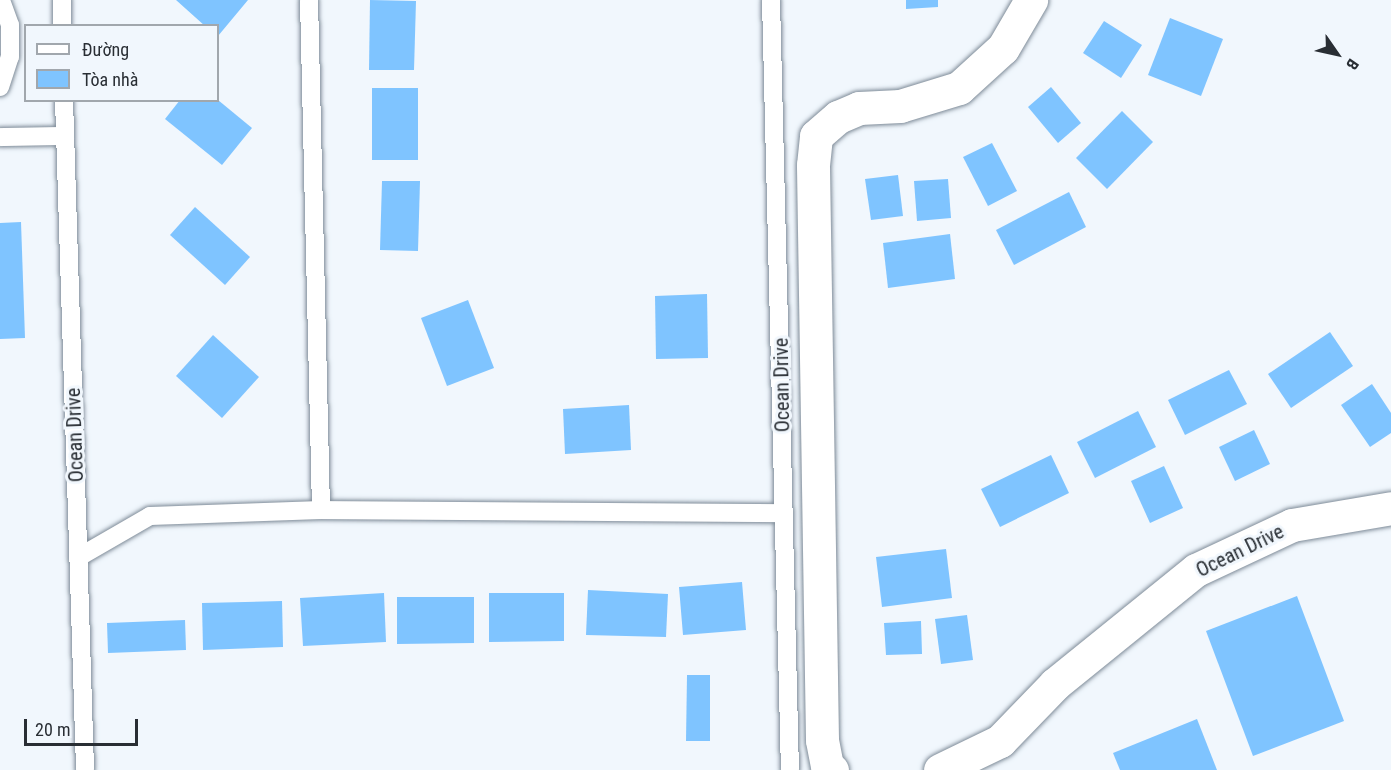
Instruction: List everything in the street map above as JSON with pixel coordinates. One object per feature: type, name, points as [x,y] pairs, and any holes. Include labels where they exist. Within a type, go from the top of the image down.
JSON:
[{"type":"street","name":"Ocean Drive","points":[[832,770],[827,766],[822,740],[813,165],[816,136],[838,117],[859,108],[900,106],[959,88],[1003,48],[1031,0]]},
{"type":"street","name":"Ocean Drive","points":[[940,770],[1000,741],[1055,684],[1196,570],[1292,525],[1391,508]]},
{"type":"lane","points":[[0,87],[10,57],[10,25],[1,0]]},
{"type":"lane","points":[[62,0],[62,24]]},
{"type":"lane","points":[[309,0],[321,510]]},
{"type":"lane","name":"Ocean Drive","points":[[771,0],[790,770]]},
{"type":"lane","name":"Ocean Drive","points":[[64,102],[86,770]]},
{"type":"lane","points":[[0,137],[65,135]]},
{"type":"lane","points":[[79,557],[150,516],[321,510],[784,513]]},
{"type":"building","points":[[176,0],[248,0],[219,35],[219,24],[203,24]]},
{"type":"building","points":[[370,0],[416,1],[414,70],[369,70]]},
{"type":"building","points":[[906,0],[938,0],[938,7],[906,9]]},
{"type":"building","points":[[1170,18],[1223,39],[1201,96],[1148,75]]},
{"type":"building","points":[[1104,21],[1142,45],[1121,78],[1083,53]]},
{"type":"building","points":[[1051,87],[1081,123],[1058,143],[1028,107]]},
{"type":"building","points":[[372,88],[418,88],[418,160],[372,160]]},
{"type":"building","points":[[219,101],[252,128],[222,165],[165,119],[178,102]]},
{"type":"building","points":[[1122,111],[1153,142],[1107,189],[1076,158]]},
{"type":"building","points":[[992,143],[1017,191],[988,206],[963,157]]},
{"type":"building","points":[[898,175],[903,216],[871,220],[865,179]]},
{"type":"building","points":[[948,179],[951,218],[917,221],[914,181]]},
{"type":"building","points":[[382,181],[420,181],[418,251],[380,250]]},
{"type":"building","points":[[1069,192],[1086,227],[1014,265],[996,230]]},
{"type":"building","points":[[195,207],[250,257],[225,285],[170,235]]},
{"type":"building","points":[[21,222],[25,338],[0,339],[0,223]]},
{"type":"building","points":[[950,234],[955,279],[888,288],[883,243]]},
{"type":"building","points":[[707,294],[708,358],[656,359],[655,296]]},
{"type":"building","points":[[468,300],[494,368],[447,386],[421,318]]},
{"type":"building","points":[[1330,332],[1353,366],[1291,408],[1268,374]]},
{"type":"building","points":[[213,335],[259,377],[222,418],[176,376]]},
{"type":"building","points":[[1229,370],[1247,404],[1185,435],[1168,400]]},
{"type":"building","points":[[1372,384],[1391,413],[1391,433],[1370,447],[1341,405]]},
{"type":"building","points":[[629,405],[631,450],[565,454],[563,409]]},
{"type":"building","points":[[1138,411],[1156,447],[1095,478],[1077,442]]},
{"type":"building","points":[[1254,430],[1270,464],[1235,481],[1219,447]]},
{"type":"building","points":[[1051,455],[1069,493],[1000,527],[981,489]]},
{"type":"building","points":[[1164,466],[1183,508],[1150,523],[1131,481]]},
{"type":"building","points":[[946,549],[952,598],[882,607],[876,557]]},
{"type":"building","points":[[742,582],[746,630],[683,635],[679,587]]},
{"type":"building","points":[[588,590],[668,594],[666,637],[586,635]]},
{"type":"building","points":[[384,593],[386,642],[303,646],[300,598]]},
{"type":"building","points":[[489,593],[564,593],[564,641],[489,642]]},
{"type":"building","points":[[1297,596],[1344,721],[1253,756],[1206,631]]},
{"type":"building","points":[[397,597],[474,597],[474,643],[397,644]]},
{"type":"building","points":[[282,601],[283,647],[203,650],[202,603]]},
{"type":"building","points":[[967,615],[973,660],[941,664],[935,619]]},
{"type":"building","points":[[185,620],[186,650],[108,653],[107,623]]},
{"type":"building","points":[[921,621],[922,654],[886,655],[884,623]]},
{"type":"building","points":[[687,675],[710,675],[710,741],[686,741]]},
{"type":"building","points":[[1197,719],[1217,770],[1120,770],[1113,753]]}]
